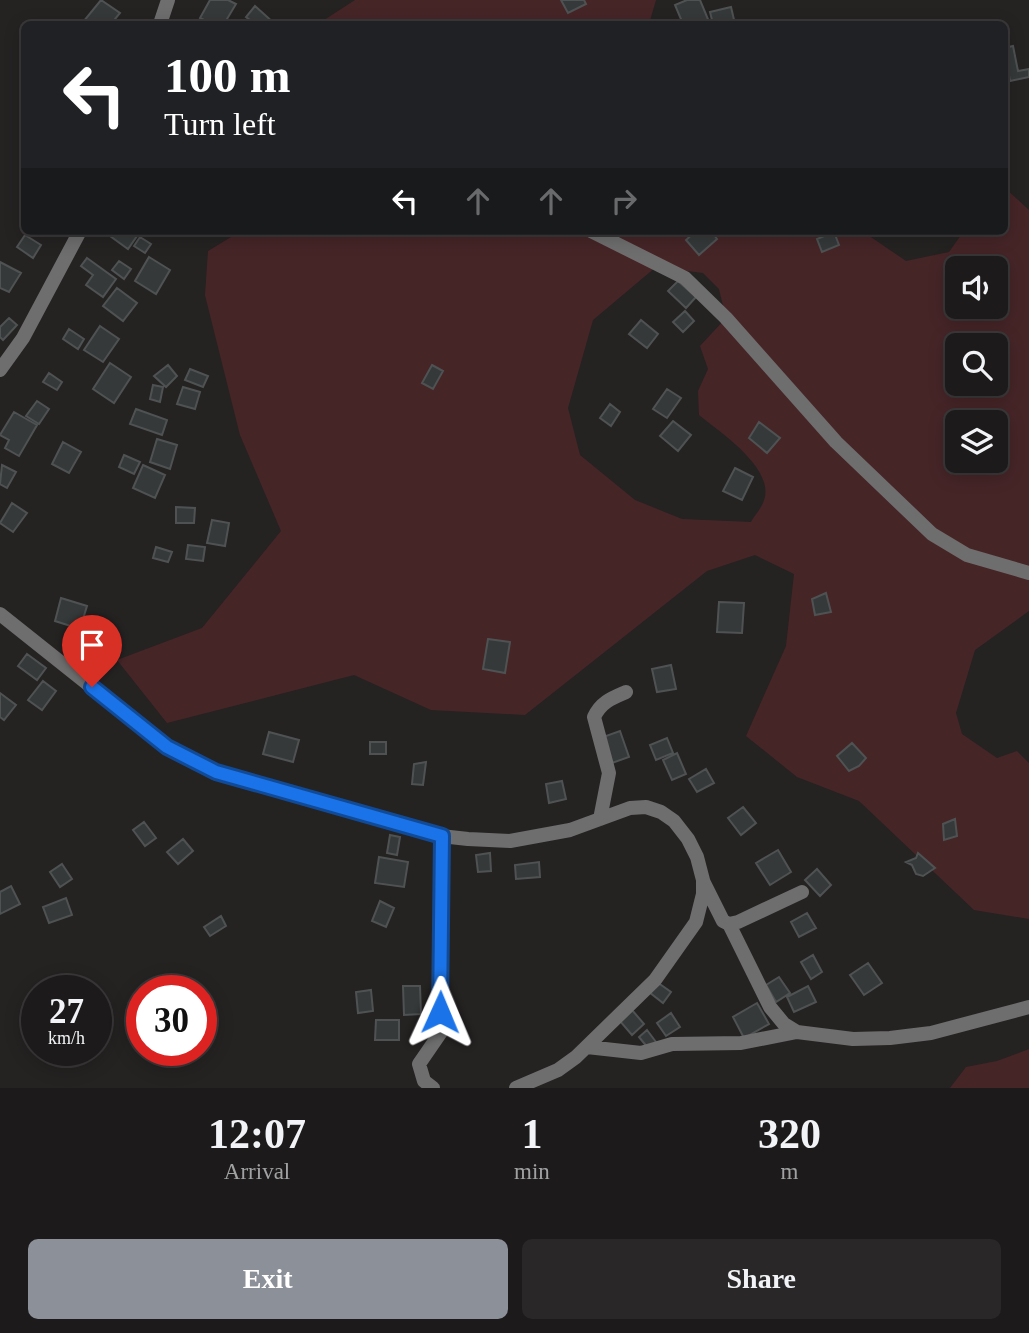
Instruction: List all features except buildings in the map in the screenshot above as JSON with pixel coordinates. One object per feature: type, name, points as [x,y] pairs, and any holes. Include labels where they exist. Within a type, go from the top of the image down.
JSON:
[{"type":"street","points":[[161,21],[168,0]]},
{"type":"street","points":[[0,370],[23,338],[78,235]]},
{"type":"street","points":[[600,235],[685,278],[726,318],[836,442],[932,534],[967,555],[1029,573]]},
{"type":"street","points":[[0,614],[167,747],[216,772],[442,836],[510,841],[570,830],[638,807],[661,812],[674,821],[688,839],[703,880],[723,921],[729,924],[770,1007],[784,1024],[797,1032]]},
{"type":"street","points":[[600,819],[609,773],[594,716],[606,701],[626,692]]},
{"type":"street","points":[[433,1088],[424,1081],[419,1064],[441,1032],[442,836]]},
{"type":"street","points":[[516,1088],[558,1070],[587,1047],[655,980],[695,922],[703,894],[703,880]]},
{"type":"street","points":[[729,924],[802,892]]},
{"type":"street","points":[[587,1047],[641,1053],[672,1044],[741,1044],[797,1032],[853,1039],[890,1038],[931,1034],[1029,1007]]},
{"type":"shaded area","points":[[355,0],[656,0],[650,21],[323,21]]},
{"type":"shaded area","points":[[1008,191],[1029,210],[1029,611],[975,650],[956,713],[962,734],[997,758],[1017,751],[1029,763],[1029,919],[974,910],[859,801],[797,777],[746,736],[786,646],[794,574],[755,555],[707,571],[525,715],[431,710],[354,675],[167,723],[117,660],[202,628],[281,531],[240,435],[205,295],[208,251],[234,235],[868,235],[906,261],[949,252],[961,235],[1008,235]],"holes":[[[656,267],[703,273],[719,289],[726,318],[700,346],[708,369],[698,391],[699,415],[745,453],[762,478],[765,490],[763,503],[751,522],[682,519],[635,500],[580,455],[568,408],[593,320]]]},
{"type":"shaded area","points":[[1029,1049],[1029,1088],[950,1088],[966,1067],[997,1061]]},
{"type":"route","points":[[92,687],[167,747],[216,772],[442,836],[440,1012]]}]
